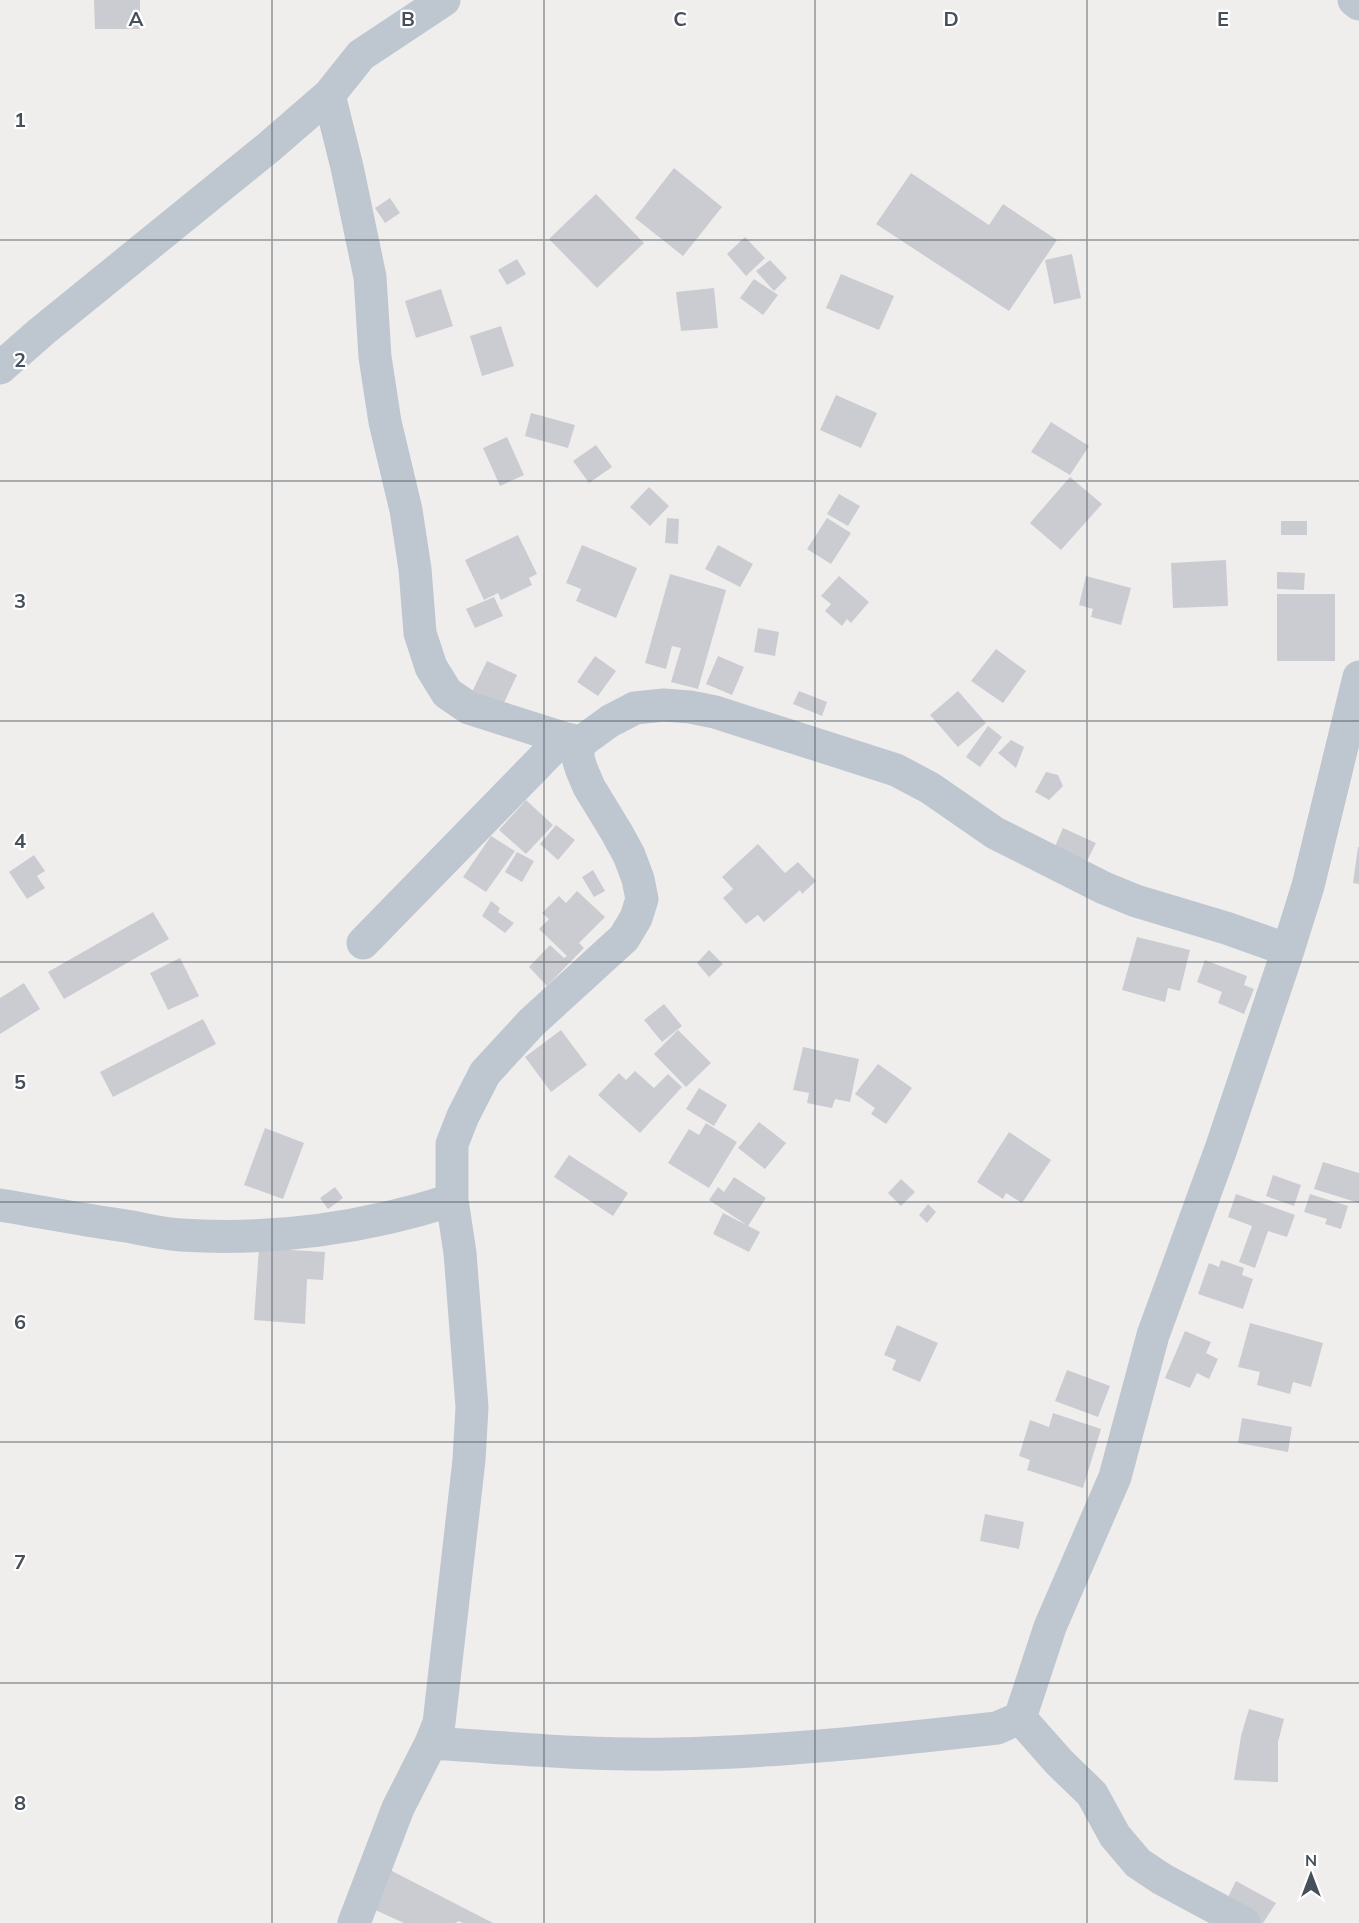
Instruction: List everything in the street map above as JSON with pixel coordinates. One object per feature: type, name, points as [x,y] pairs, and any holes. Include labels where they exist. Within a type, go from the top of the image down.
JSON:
[{"type":"street","points":[[0,368],[329,95],[361,55],[444,0]]},
{"type":"street","points":[[1354,0],[1359,4]]},
{"type":"street","points":[[329,95],[370,277],[375,357],[385,422],[406,510],[415,569],[420,633],[431,667],[447,693],[469,708],[572,740]]},
{"type":"street","points":[[431,1743],[615,1753],[727,1752],[772,1750],[997,1728],[1020,1718],[1050,1627],[1115,1477],[1153,1335],[1221,1149],[1288,950],[1308,886],[1359,677]]},
{"type":"street","points":[[363,943],[572,740],[635,708],[664,705],[715,712],[896,770],[930,788],[995,832],[1104,888],[1136,901],[1226,928],[1288,950]]},
{"type":"street","points":[[354,1923],[398,1808],[439,1723],[469,1460],[472,1407],[460,1253],[452,1200],[452,1144],[463,1116],[485,1073],[531,1023],[624,938],[636,918],[642,899],[638,879],[629,855],[589,787],[580,768],[572,740]]},
{"type":"street","points":[[0,1205],[179,1235],[217,1236],[272,1234],[344,1227],[380,1220],[452,1200]]},
{"type":"street","points":[[1020,1718],[1059,1762],[1092,1794],[1115,1836],[1138,1863],[1162,1879],[1244,1923]]},
{"type":"building","points":[[94,0],[140,0],[140,29],[95,29]]},
{"type":"building","points":[[674,168],[722,207],[683,256],[635,218]]},
{"type":"building","points":[[911,173],[989,225],[1003,204],[1057,240],[1009,311],[876,224]]},
{"type":"building","points":[[596,194],[644,243],[597,288],[549,239]]},
{"type":"building","points":[[390,198],[400,213],[385,223],[375,208]]},
{"type":"building","points":[[745,237],[765,258],[746,276],[727,254]]},
{"type":"building","points":[[1072,254],[1081,298],[1054,304],[1045,260]]},
{"type":"building","points":[[517,259],[526,274],[507,285],[498,270]]},
{"type":"building","points":[[770,260],[787,278],[774,291],[756,271]]},
{"type":"building","points":[[841,274],[894,296],[879,330],[826,308]]},
{"type":"building","points":[[754,279],[778,295],[763,315],[740,298]]},
{"type":"building","points":[[714,288],[718,328],[681,331],[676,292]]},
{"type":"building","points":[[441,289],[453,326],[416,338],[405,301]]},
{"type":"building","points":[[501,326],[514,366],[482,376],[470,336]]},
{"type":"building","points":[[836,395],[877,413],[861,448],[820,430]]},
{"type":"building","points":[[531,413],[575,425],[568,448],[525,436]]},
{"type":"building","points":[[1051,422],[1089,446],[1070,475],[1031,452]]},
{"type":"building","points":[[507,437],[524,475],[500,486],[483,448]]},
{"type":"building","points":[[596,445],[612,467],[589,483],[573,461]]},
{"type":"building","points":[[1070,477],[1102,504],[1061,550],[1030,523]]},
{"type":"building","points":[[649,487],[669,506],[650,526],[630,507]]},
{"type":"building","points":[[839,494],[860,506],[848,526],[827,514]]},
{"type":"building","points":[[667,518],[679,519],[678,544],[665,543]]},
{"type":"building","points":[[827,518],[851,533],[831,564],[807,549]]},
{"type":"building","points":[[1281,521],[1307,521],[1307,535],[1281,535]]},
{"type":"building","points":[[518,535],[537,574],[529,578],[532,585],[501,600],[498,593],[484,600],[465,560]]},
{"type":"building","points":[[582,545],[637,568],[616,618],[576,601],[581,589],[566,583]]},
{"type":"building","points":[[718,545],[753,564],[740,587],[705,569]]},
{"type":"building","points":[[1226,560],[1228,606],[1173,608],[1171,563]]},
{"type":"building","points":[[1277,572],[1305,573],[1304,590],[1277,589]]},
{"type":"building","points":[[670,574],[726,590],[698,689],[671,682],[681,648],[672,646],[666,669],[645,663]]},
{"type":"building","points":[[839,576],[869,602],[851,623],[847,619],[842,626],[825,611],[831,604],[821,596]]},
{"type":"building","points":[[1086,576],[1131,588],[1121,625],[1091,617],[1093,609],[1079,605]]},
{"type":"building","points":[[1277,594],[1335,594],[1335,661],[1277,661]]},
{"type":"building","points":[[494,597],[503,616],[475,628],[466,609]]},
{"type":"building","points":[[758,628],[779,632],[775,656],[754,652]]},
{"type":"building","points":[[996,649],[1026,671],[1003,703],[971,681]]},
{"type":"building","points":[[595,656],[616,671],[598,696],[577,682]]},
{"type":"building","points":[[718,656],[744,667],[732,695],[706,684]]},
{"type":"building","points":[[487,661],[517,675],[502,707],[472,692]]},
{"type":"building","points":[[799,691],[827,702],[822,716],[793,704]]},
{"type":"building","points":[[958,691],[986,723],[958,747],[930,715]]},
{"type":"building","points":[[988,726],[1002,737],[980,767],[966,757]]},
{"type":"building","points":[[1011,740],[1024,747],[1016,768],[998,753]]},
{"type":"building","points":[[1046,772],[1058,775],[1063,786],[1049,800],[1035,792]]},
{"type":"building","points":[[526,800],[553,825],[526,854],[499,830]]},
{"type":"building","points":[[556,825],[575,840],[558,860],[540,844]]},
{"type":"building","points":[[1063,828],[1096,843],[1085,865],[1053,851]]},
{"type":"building","points":[[491,836],[515,851],[486,892],[463,877]]},
{"type":"building","points":[[758,844],[785,873],[798,862],[816,881],[802,894],[800,890],[764,922],[758,915],[746,924],[723,898],[733,889],[722,877]]},
{"type":"building","points":[[1359,847],[1359,884],[1353,883]]},
{"type":"building","points":[[517,852],[534,861],[522,882],[505,872]]},
{"type":"building","points":[[34,855],[45,871],[37,876],[45,888],[27,899],[9,872]]},
{"type":"building","points":[[593,870],[605,891],[594,897],[582,877]]},
{"type":"building","points":[[577,891],[605,917],[579,943],[584,948],[547,986],[529,967],[550,945],[564,958],[567,956],[539,929],[549,919],[542,913],[559,896],[566,903]]},
{"type":"building","points":[[491,901],[500,908],[498,912],[514,923],[505,933],[482,916]]},
{"type":"building","points":[[153,912],[169,939],[64,999],[48,972]]},
{"type":"building","points":[[1137,937],[1190,950],[1180,991],[1168,988],[1165,1002],[1122,990]]},
{"type":"building","points":[[709,950],[723,964],[709,977],[697,963]]},
{"type":"building","points":[[180,958],[199,996],[168,1010],[150,973]]},
{"type":"building","points":[[1205,960],[1247,976],[1244,985],[1254,989],[1244,1014],[1218,1003],[1222,992],[1197,982]]},
{"type":"building","points":[[24,983],[40,1009],[0,1034],[0,998]]},
{"type":"building","points":[[664,1004],[682,1026],[662,1042],[644,1020]]},
{"type":"building","points":[[203,1019],[216,1044],[113,1097],[100,1072]]},
{"type":"building","points":[[561,1030],[587,1065],[551,1092],[525,1057]]},
{"type":"building","points":[[678,1030],[711,1063],[686,1087],[654,1054]]},
{"type":"building","points":[[803,1047],[859,1059],[850,1102],[835,1099],[832,1108],[807,1103],[809,1093],[793,1090]]},
{"type":"building","points":[[878,1064],[912,1088],[886,1124],[871,1114],[875,1108],[855,1094]]},
{"type":"building","points":[[635,1071],[654,1088],[668,1074],[682,1087],[640,1133],[598,1095],[619,1073],[626,1080]]},
{"type":"building","points":[[699,1088],[727,1105],[714,1126],[686,1109]]},
{"type":"building","points":[[759,1122],[786,1143],[765,1169],[738,1148]]},
{"type":"building","points":[[706,1123],[737,1142],[709,1188],[668,1163],[689,1129],[699,1135]]},
{"type":"building","points":[[265,1128],[304,1143],[283,1199],[244,1185]]},
{"type":"building","points":[[1009,1132],[1051,1160],[1022,1203],[1006,1193],[1003,1199],[977,1182]]},
{"type":"building","points":[[569,1155],[628,1193],[613,1216],[554,1177]]},
{"type":"building","points":[[1323,1162],[1359,1173],[1359,1203],[1314,1189]]},
{"type":"building","points":[[1273,1175],[1301,1185],[1294,1206],[1266,1196]]},
{"type":"building","points":[[734,1177],[766,1198],[748,1226],[709,1200],[718,1187],[724,1192]]},
{"type":"building","points":[[901,1179],[915,1192],[901,1206],[888,1193]]},
{"type":"building","points":[[335,1187],[343,1198],[328,1209],[320,1198]]},
{"type":"building","points":[[1236,1194],[1295,1215],[1287,1237],[1268,1231],[1255,1268],[1239,1262],[1252,1226],[1228,1217]]},
{"type":"building","points":[[1310,1194],[1348,1206],[1341,1229],[1325,1224],[1327,1219],[1304,1212]]},
{"type":"building","points":[[928,1204],[936,1212],[927,1223],[919,1215]]},
{"type":"building","points":[[723,1213],[760,1232],[749,1252],[713,1234]]},
{"type":"building","points":[[259,1248],[325,1252],[323,1280],[307,1279],[305,1324],[254,1320]]},
{"type":"building","points":[[1221,1260],[1244,1268],[1242,1275],[1253,1279],[1243,1309],[1198,1294],[1209,1263],[1219,1267]]},
{"type":"building","points":[[1250,1323],[1323,1343],[1311,1387],[1293,1382],[1290,1394],[1257,1385],[1260,1372],[1238,1367]]},
{"type":"building","points":[[897,1325],[938,1343],[920,1382],[892,1370],[896,1360],[884,1355]]},
{"type":"building","points":[[1185,1331],[1211,1342],[1206,1353],[1218,1359],[1209,1379],[1197,1373],[1190,1388],[1165,1378]]},
{"type":"building","points":[[1067,1370],[1110,1386],[1098,1417],[1055,1401]]},
{"type":"building","points":[[1053,1413],[1101,1429],[1083,1488],[1027,1470],[1030,1460],[1019,1456],[1030,1420],[1049,1427]]},
{"type":"building","points":[[1242,1418],[1292,1427],[1288,1452],[1238,1443]]},
{"type":"building","points":[[985,1514],[1024,1522],[1019,1549],[980,1541]]},
{"type":"building","points":[[1249,1709],[1284,1719],[1278,1742],[1278,1782],[1234,1780],[1241,1736]]},
{"type":"building","points":[[390,1870],[493,1923],[459,1921],[455,1923],[404,1923],[373,1909]]},
{"type":"building","points":[[1236,1881],[1276,1903],[1263,1923],[1255,1923],[1225,1903]]}]
